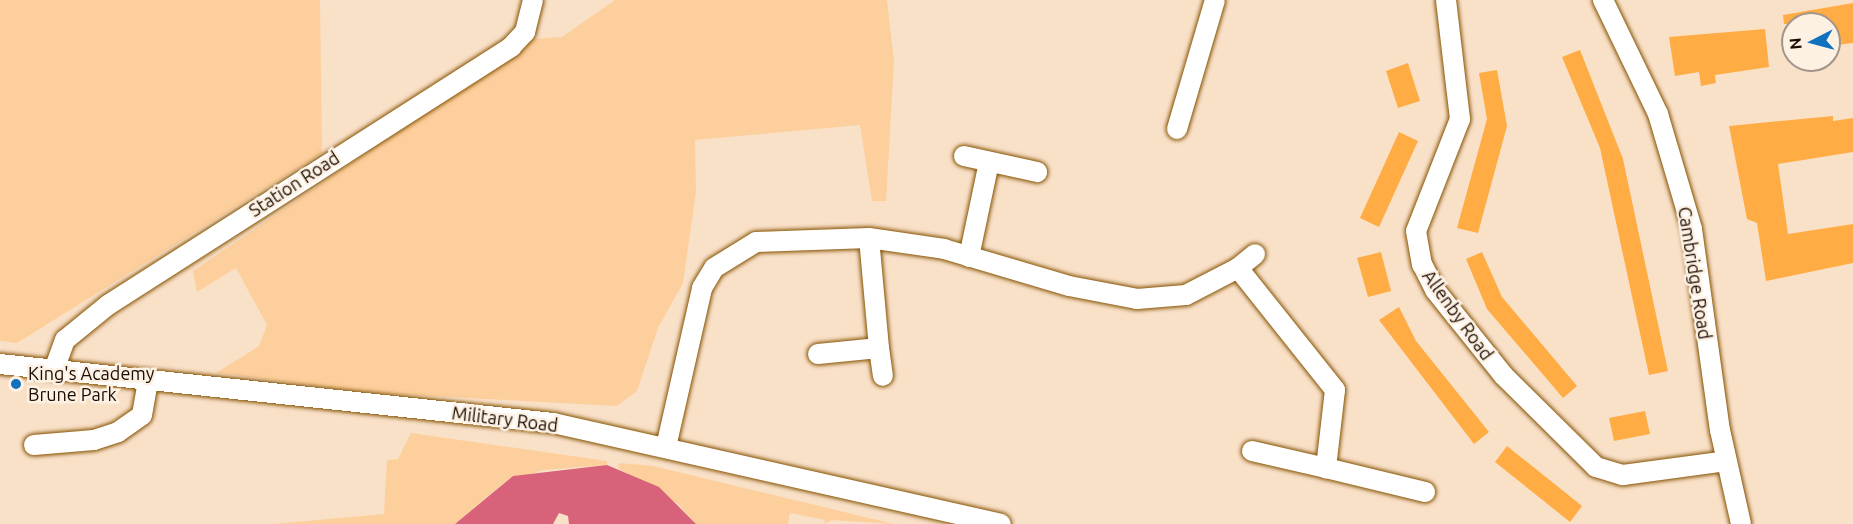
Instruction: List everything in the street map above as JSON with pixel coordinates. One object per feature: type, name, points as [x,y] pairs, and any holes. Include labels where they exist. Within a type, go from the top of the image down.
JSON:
[{"type":"street","name":"Station Road","points":[[54,370],[65,340],[108,305],[511,47],[525,32],[533,0]]},
{"type":"street","points":[[1177,129],[1215,0]]},
{"type":"street","name":"Allenby Road","points":[[1446,0],[1460,119],[1416,231],[1422,264],[1435,290],[1503,375],[1596,466],[1623,475],[1726,461]]},
{"type":"street","name":"Cambridge Road","points":[[1603,0],[1654,104],[1692,229],[1726,461],[1741,524]]},
{"type":"street","points":[[964,156],[1037,172]]},
{"type":"street","points":[[969,257],[989,162]]},
{"type":"street","points":[[869,238],[883,376]]},
{"type":"street","points":[[666,447],[702,288],[714,268],[756,242],[869,238],[969,257],[1137,299],[1186,295],[1238,268],[1255,254]]},
{"type":"street","points":[[1238,268],[1335,390],[1326,468]]},
{"type":"street","points":[[818,354],[879,348]]},
{"type":"street","name":"Military Road","points":[[0,364],[553,423],[1001,524]]},
{"type":"street","points":[[34,445],[94,440],[118,432],[142,415],[148,380]]},
{"type":"street","points":[[1252,451],[1425,492]]},
{"type":"shaded area","points":[[0,0],[320,0],[322,153],[17,343],[0,341]]},
{"type":"shaded area","points":[[615,0],[887,0],[894,61],[886,201],[872,201],[860,125],[695,140],[696,192],[683,283],[658,328],[637,391],[617,406],[374,393],[216,373],[259,346],[267,325],[236,268],[197,292],[193,271],[534,39],[562,37]]},
{"type":"shaded area","points":[[411,433],[607,461],[607,465],[544,470],[506,481],[455,524],[273,524],[384,514],[387,460],[398,459]]},
{"type":"shaded area","points":[[619,463],[653,466],[894,524],[832,520],[824,524],[825,520],[790,513],[788,524],[696,524],[678,504],[618,468]]},
{"type":"shaded area","points":[[607,465],[659,487],[696,524],[569,524],[568,516],[559,513],[553,524],[455,524],[513,476]]},
{"type":"building","points":[[1853,3],[1853,43],[1841,44],[1841,12],[1800,12]]},
{"type":"building","points":[[1765,29],[1769,67],[1715,75],[1716,83],[1701,86],[1699,72],[1675,76],[1669,37]]},
{"type":"building","points":[[1580,50],[1623,159],[1668,371],[1649,375],[1600,148],[1562,57]]},
{"type":"building","points":[[1408,63],[1420,101],[1398,108],[1386,71]]},
{"type":"building","points":[[1497,70],[1507,126],[1478,233],[1457,228],[1487,119],[1479,73]]},
{"type":"building","points":[[1833,116],[1833,121],[1853,118],[1853,152],[1778,164],[1788,234],[1853,224],[1853,263],[1766,281],[1757,223],[1747,219],[1729,126]]},
{"type":"building","points":[[1399,132],[1418,141],[1379,227],[1360,218]]},
{"type":"building","points":[[1381,252],[1391,291],[1368,297],[1357,258]]},
{"type":"building","points":[[1482,252],[1502,297],[1577,386],[1563,398],[1487,309],[1466,259]]},
{"type":"building","points":[[1399,307],[1416,341],[1489,432],[1474,444],[1379,320]]},
{"type":"building","points":[[1645,411],[1650,434],[1614,441],[1609,418]]},
{"type":"building","points":[[1507,446],[1582,506],[1570,522],[1495,462]]},
{"type":"place","name":"King's Academy Brune Park","points":[[16,384]]}]
